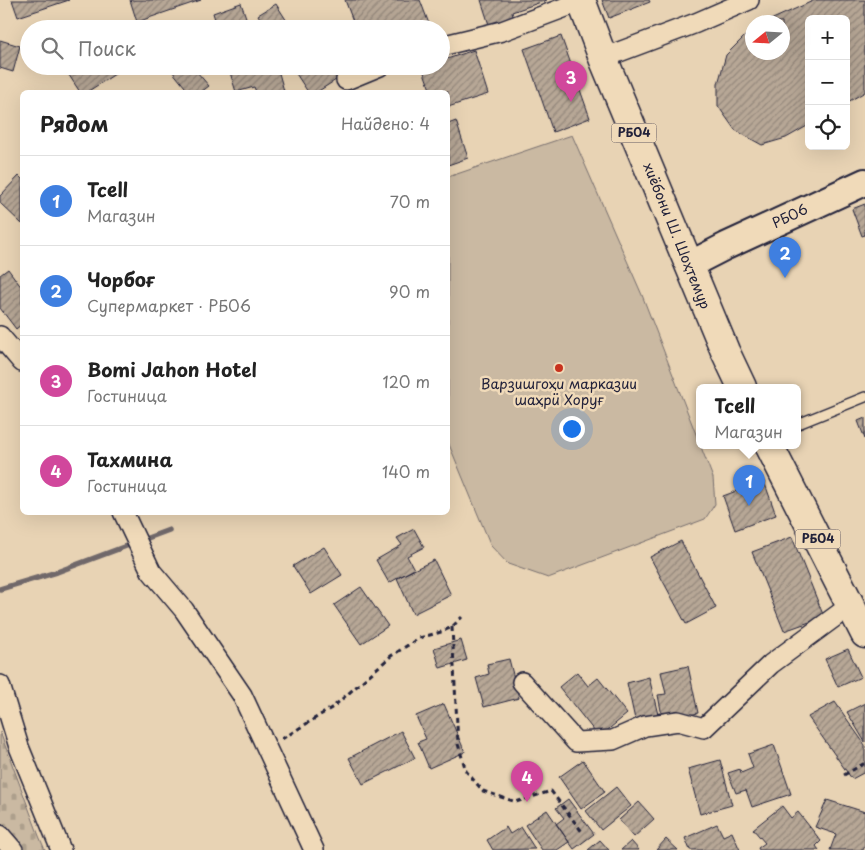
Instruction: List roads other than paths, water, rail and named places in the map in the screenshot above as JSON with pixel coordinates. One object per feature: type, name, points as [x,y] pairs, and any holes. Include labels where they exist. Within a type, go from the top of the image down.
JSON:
[{"type":"main road","name":"хиёбони Ш. Шоҳтемур","points":[[581,1],[689,265],[741,384]]},
{"type":"main road","name":"РБ06","points":[[689,265],[865,182]]},
{"type":"main road","name":"РБ04","points":[[771,449],[865,634]]},
{"type":"street","points":[[603,58],[696,23],[749,0]]},
{"type":"street","points":[[450,44],[502,31],[581,1]]},
{"type":"street","points":[[346,80],[358,75]]},
{"type":"street","points":[[0,336],[20,360]]},
{"type":"street","points":[[124,515],[151,571],[184,610],[242,695],[314,850]]},
{"type":"street","points":[[522,682],[576,742],[613,740],[645,726],[678,721],[704,728],[771,664],[851,605]]},
{"type":"street","points":[[0,685],[19,747],[61,850]]},
{"type":"street","points":[[0,835],[13,850]]},
{"type":"lane","points":[[801,423],[865,397]]},
{"type":"waterway","points":[[0,589],[57,572],[169,530]]},
{"type":"place","name":"Bomi Jahon Hotel","points":[[571,102]]},
{"type":"place","name":"Чорбоғ","points":[[785,278]]},
{"type":"place","name":"Варзишгоҳи марказии шаҳрӣ Хоруғ","points":[[559,368]]},
{"type":"place","name":"Tcell","points":[[749,506]]},
{"type":"place","name":"Тахмина","points":[[527,802]]}]
